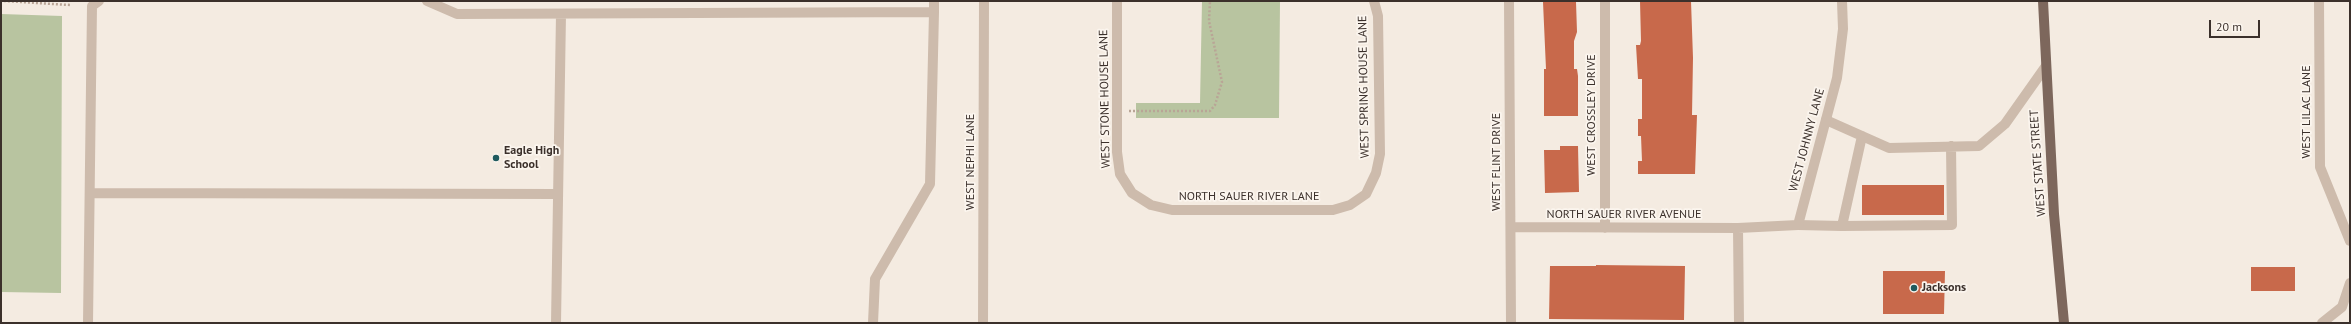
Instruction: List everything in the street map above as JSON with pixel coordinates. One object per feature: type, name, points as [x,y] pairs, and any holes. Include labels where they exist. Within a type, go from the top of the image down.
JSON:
[{"type":"main road","name":"WEST STATE STREET","points":[[2043,1],[2054,214],[2064,323]]},
{"type":"street","points":[[88,323],[92,6],[99,1]]},
{"type":"street","points":[[427,1],[457,14],[934,12]]},
{"type":"street","points":[[873,323],[875,279],[930,184],[934,1]]},
{"type":"street","name":"WEST NEPHI LANE","points":[[983,323],[984,1]]},
{"type":"street","name":"WEST STONE HOUSE LANE","points":[[1117,1],[1117,152],[1120,174],[1132,193]]},
{"type":"street","name":"WEST SPRING HOUSE LANE","points":[[1366,194],[1376,173],[1380,154],[1378,16],[1374,1]]},
{"type":"street","name":"WEST FLINT DRIVE","points":[[1509,1],[1511,323]]},
{"type":"street","name":"WEST CROSSLEY DRIVE","points":[[1605,1],[1605,228]]},
{"type":"street","name":"WEST JOHNNY LANE","points":[[1798,225],[1837,78],[1843,29],[1842,1]]},
{"type":"street","name":"WEST LILAC LANE","points":[[2319,1],[2320,167],[2350,241]]},
{"type":"street","points":[[556,323],[560,14]]},
{"type":"street","points":[[1826,120],[1889,148],[1979,146],[2005,124],[2046,66]]},
{"type":"street","points":[[1842,226],[1862,136]]},
{"type":"street","points":[[1739,323],[1738,228],[1798,225],[1952,225],[1951,146]]},
{"type":"street","points":[[90,193],[557,194]]},
{"type":"street","name":"NORTH SAUER RIVER LANE","points":[[1132,193],[1151,205],[1172,210],[1333,210],[1350,205],[1366,194]]},
{"type":"street","name":"NORTH SAUER RIVER AVENUE","points":[[1511,227],[1738,228]]},
{"type":"street","points":[[2322,323],[2342,307],[2350,282]]},
{"type":"path","points":[[4,1],[70,5]]},
{"type":"path","points":[[1126,111],[1204,111],[1210,110],[1215,105],[1222,82],[1209,21],[1210,1]]},
{"type":"green space","points":[[1202,1],[1280,1],[1279,118],[1136,118],[1136,103],[1200,103]]},
{"type":"green space","points":[[1,14],[62,16],[61,293],[1,292]]},
{"type":"building","points":[[1640,1],[1691,1],[1693,58],[1692,115],[1697,115],[1695,174],[1638,174],[1638,161],[1642,161],[1641,136],[1638,136],[1638,119],[1642,119],[1642,79],[1638,79],[1636,45],[1640,45],[1641,41]]},
{"type":"building","points":[[1543,2],[1576,2],[1577,32],[1574,41],[1574,69],[1577,69],[1578,76],[1578,116],[1544,116],[1544,69],[1546,69]]},
{"type":"building","points":[[1560,146],[1578,146],[1579,192],[1545,193],[1544,150],[1560,150]]},
{"type":"building","points":[[1862,185],[1944,185],[1944,215],[1862,215]]},
{"type":"building","points":[[1550,266],[1685,266],[1684,320],[1549,319]]},
{"type":"building","points":[[2251,267],[2295,267],[2295,291],[2251,291]]},
{"type":"building","name":"Jacksons","points":[[1883,271],[1945,271],[1944,314],[1883,314]]},
{"type":"place","name":"Eagle High School","points":[[496,158]]},
{"type":"place","name":"Jacksons","points":[[1914,288]]}]
